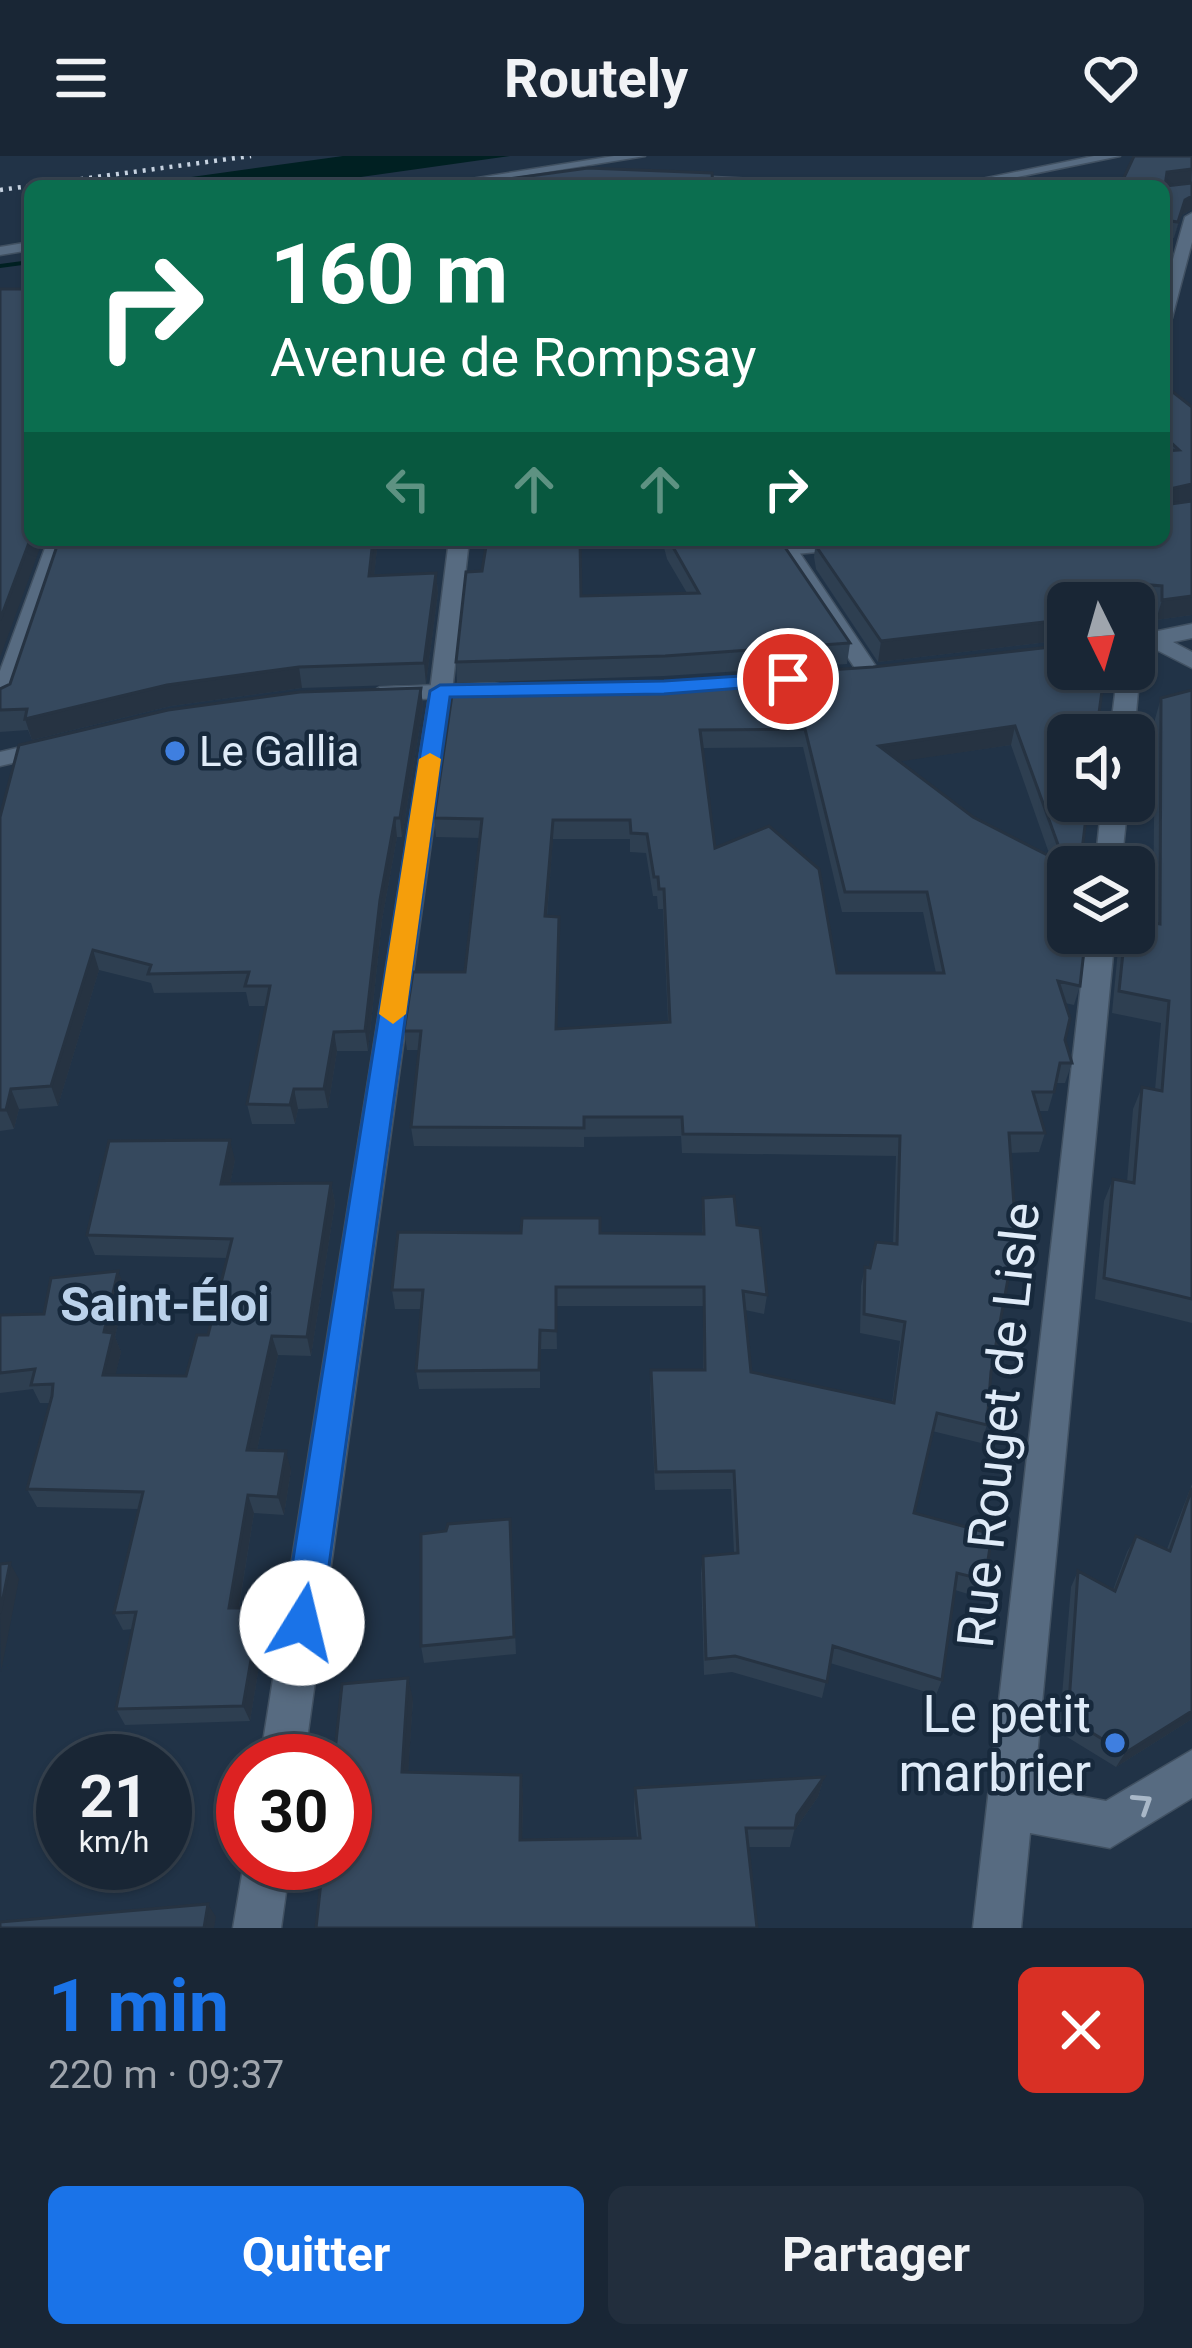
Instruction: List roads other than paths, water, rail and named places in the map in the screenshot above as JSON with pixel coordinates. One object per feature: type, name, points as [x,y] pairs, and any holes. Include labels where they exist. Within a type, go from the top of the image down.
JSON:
[{"type":"street","points":[[506,180],[639,156]]},
{"type":"street","points":[[986,180],[1114,156]]},
{"type":"street","points":[[542,170],[635,176]]},
{"type":"street","points":[[659,177],[746,179]]},
{"type":"street","points":[[1170,296],[1192,217]]},
{"type":"street","points":[[0,703],[56,546]]},
{"type":"street","points":[[286,1734],[458,546]]},
{"type":"street","points":[[784,546],[869,673]]},
{"type":"street","points":[[1155,638],[1192,631]]},
{"type":"street","points":[[1155,645],[1192,661]]},
{"type":"street","points":[[349,696],[513,689]]},
{"type":"street","points":[[0,759],[81,739]]},
{"type":"street","name":"Rue Rouget de Lisle","points":[[997,1928],[1099,954]]},
{"type":"street","points":[[1009,1806],[1110,1825],[1192,1772]]},
{"type":"street","points":[[257,1928],[262,1890]]},
{"type":"waterway","points":[[0,266],[24,263]]},
{"type":"railway","points":[[74,180],[251,156]]},
{"type":"railway","points":[[0,190],[24,187]]},
{"type":"place","name":"Le Gallia","points":[[175,751]]},
{"type":"place","name":"Le petit marbrier","points":[[1115,1743]]},
{"type":"district","name":"Saint-Éloi","points":[[165,1304]]}]
